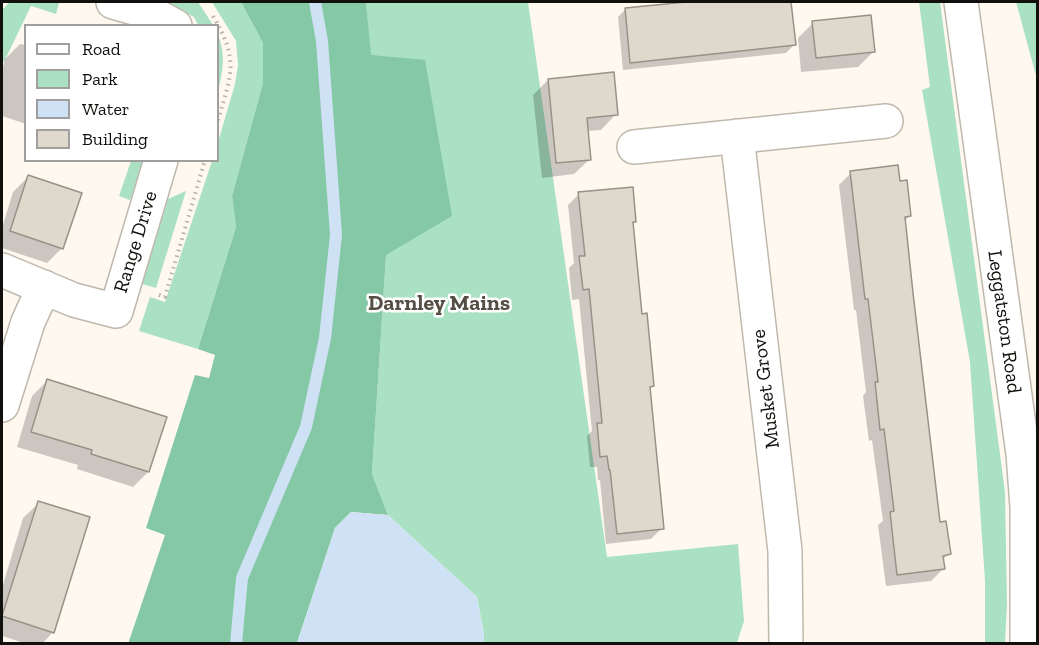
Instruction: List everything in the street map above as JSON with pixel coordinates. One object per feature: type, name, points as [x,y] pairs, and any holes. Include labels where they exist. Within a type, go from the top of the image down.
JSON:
[{"type":"street","points":[[113,2],[151,13],[171,24]]},
{"type":"street","name":"Leggatston Road","points":[[961,2],[1023,454],[1027,507],[1027,644]]},
{"type":"street","points":[[634,147],[886,121]]},
{"type":"street","name":"Musket Grove","points":[[737,136],[785,551],[786,644]]},
{"type":"street","name":"Range Drive","points":[[2,270],[74,300],[116,310],[160,162]]},
{"type":"street","points":[[2,405],[28,322],[44,287]]},
{"type":"path","points":[[210,10],[218,24]]},
{"type":"path","points":[[219,26],[225,37],[231,61],[229,83],[219,117]]},
{"type":"green space","points":[[10,2],[59,3],[56,14],[31,6],[4,62],[2,61],[2,10]]},
{"type":"green space","points":[[164,2],[198,2],[212,24],[198,24],[194,17]]},
{"type":"green space","points":[[212,2],[241,2],[263,43],[263,83],[232,196],[236,227],[198,349],[139,331],[150,297],[165,302],[212,162],[219,162],[219,139],[235,84],[238,65],[236,41]]},
{"type":"green space","points":[[241,2],[366,2],[371,55],[425,60],[452,216],[386,255],[372,474],[388,515],[351,512],[335,528],[297,643],[128,644],[165,535],[146,528],[195,375],[209,378],[215,355],[198,349],[236,227],[232,196],[263,83],[263,43]]},
{"type":"green space","points":[[366,2],[528,2],[607,557],[738,544],[744,621],[737,643],[483,643],[484,634],[477,597],[388,515],[372,474],[386,255]]},
{"type":"green space","points":[[919,2],[940,2],[1005,492],[1007,604],[1005,643],[985,643],[985,581],[970,362],[922,90],[930,87]]},
{"type":"green space","points":[[1016,2],[1037,2],[1037,79]]},
{"type":"green space","points":[[219,38],[223,63],[219,86]]},
{"type":"green space","points":[[131,162],[143,162],[130,200],[119,196]]},
{"type":"green space","points":[[186,191],[156,288],[142,284],[168,199]]},
{"type":"water","points":[[351,512],[388,515],[477,597],[484,634],[483,643],[297,643],[335,528]]},
{"type":"building","points":[[686,2],[791,2],[796,45],[630,63],[625,8]]},
{"type":"building","points":[[871,15],[875,52],[816,58],[812,21]]},
{"type":"building","points":[[614,72],[618,115],[587,118],[591,160],[556,163],[548,79]]},
{"type":"building","points":[[898,165],[900,181],[907,180],[911,216],[905,217],[913,293],[940,522],[946,521],[951,554],[943,556],[945,569],[897,575],[890,512],[894,511],[884,429],[880,430],[875,382],[878,382],[868,299],[865,299],[850,171]]},
{"type":"building","points":[[28,175],[82,193],[63,249],[10,231]]},
{"type":"building","points":[[633,187],[636,222],[633,222],[642,314],[647,313],[654,386],[650,387],[664,529],[617,534],[607,456],[600,457],[597,423],[602,423],[589,289],[583,290],[579,256],[585,256],[578,192]]},
{"type":"building","points":[[47,379],[167,417],[149,472],[91,454],[92,450],[31,432]]},
{"type":"building","points":[[38,501],[90,517],[54,633],[2,616]]},
{"type":"waterway","points":[[236,644],[242,578],[306,427],[325,338],[336,235],[322,41],[315,2]]},
{"type":"district","name":"Darnley Mains","points":[[439,304]]}]
